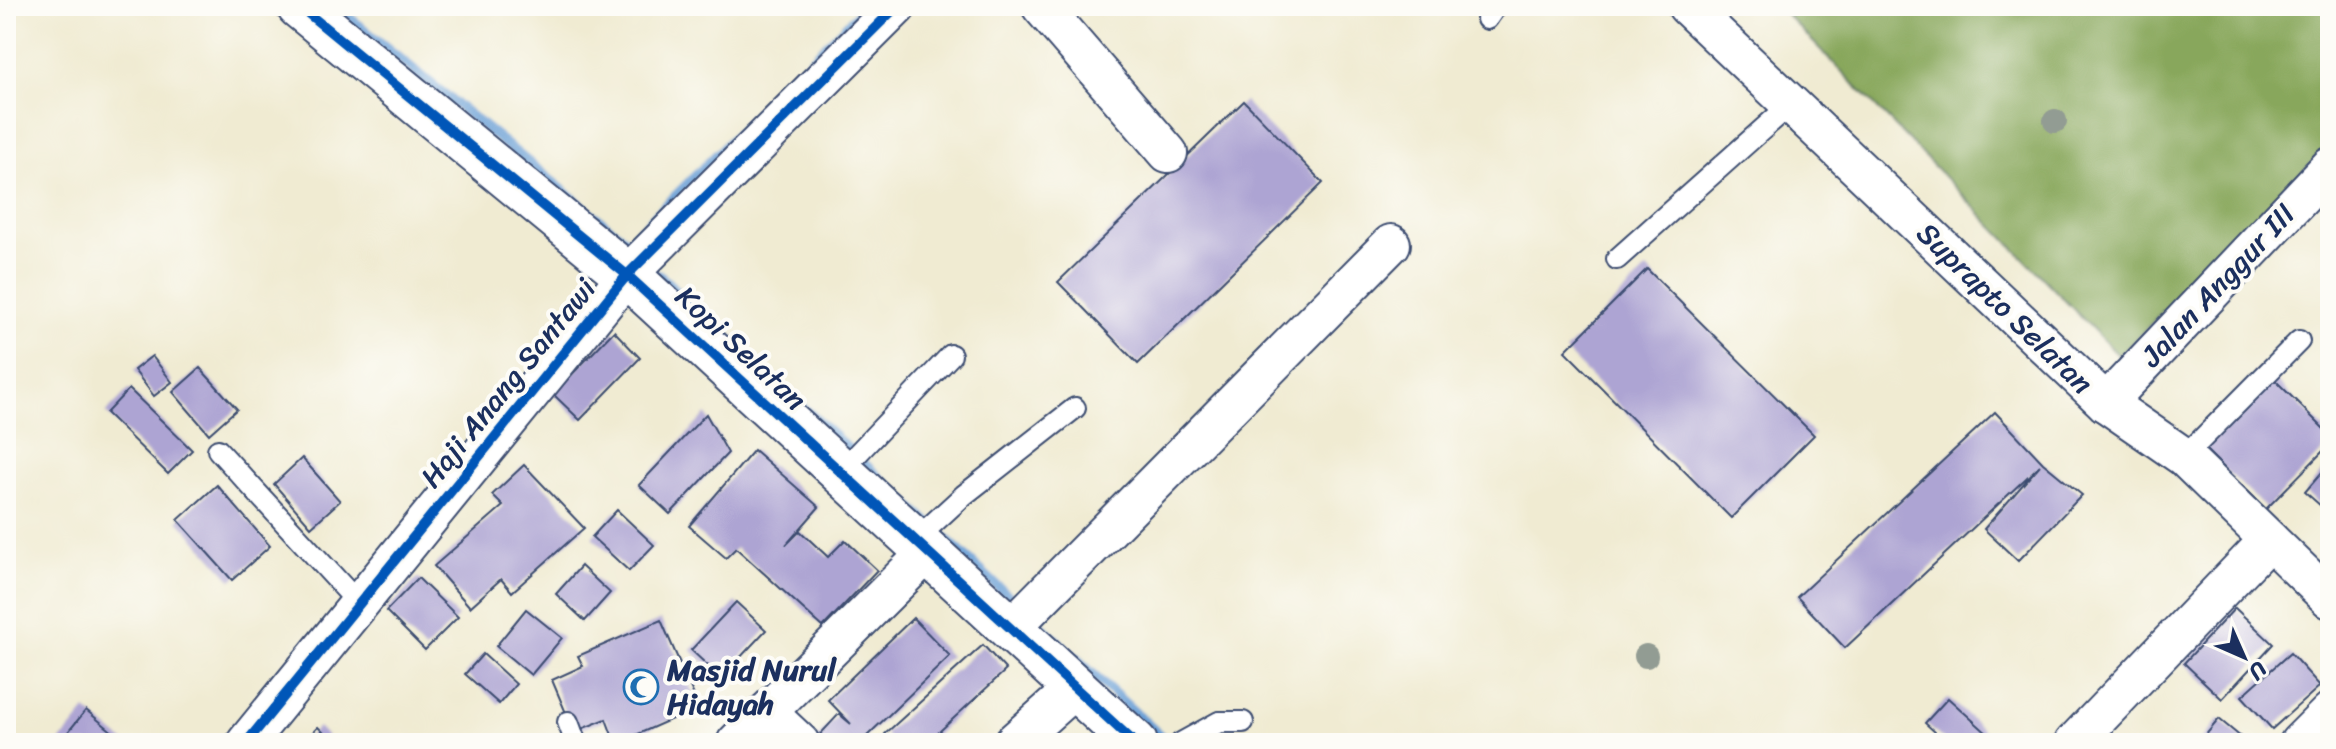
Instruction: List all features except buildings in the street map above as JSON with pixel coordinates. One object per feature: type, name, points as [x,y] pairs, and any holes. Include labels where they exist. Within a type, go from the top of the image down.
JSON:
[{"type":"street","name":"Kopi Selatan","points":[[299,6],[627,275],[921,547],[1025,612],[1076,687],[1135,743]]},
{"type":"street","name":"Haji Anang Santawi","points":[[246,743],[627,275],[897,6]]},
{"type":"street","points":[[1041,6],[1168,153]]},
{"type":"street","name":"Suprapto Selatan","points":[[1687,6],[2106,403],[2184,457],[2330,599]]},
{"type":"street","name":"Jalan Anggur III","points":[[2106,403],[2330,167]]},
{"type":"street","points":[[1025,612],[1391,244]]},
{"type":"street","points":[[2074,743],[2269,540]]},
{"type":"street","points":[[736,743],[921,547]]},
{"type":"street","points":[[1013,743],[1076,687]]},
{"type":"street","points":[[767,712],[800,743]]},
{"type":"street","points":[[2299,743],[2330,712]]},
{"type":"lane","points":[[1617,259],[1791,104]]},
{"type":"lane","points":[[2184,457],[2299,341]]},
{"type":"lane","points":[[840,472],[951,355]]},
{"type":"lane","points":[[921,547],[964,495],[1075,408]]},
{"type":"lane","points":[[218,450],[359,604]]},
{"type":"lane","points":[[568,722],[576,743]]},
{"type":"lane","points":[[1181,743],[1219,722],[1243,722]]},
{"type":"green space","points":[[1778,6],[2330,6],[2330,144],[2119,356]]},
{"type":"waterway","points":[[335,6],[628,243],[866,6]]},
{"type":"waterway","points":[[659,275],[1168,743]]},
{"type":"cycle path","points":[[299,6],[627,275],[1135,743]]},
{"type":"cycle path","points":[[246,743],[627,275],[897,6]]},
{"type":"place","name":"Masjid Nurul Hidayah","points":[[641,687]]}]
